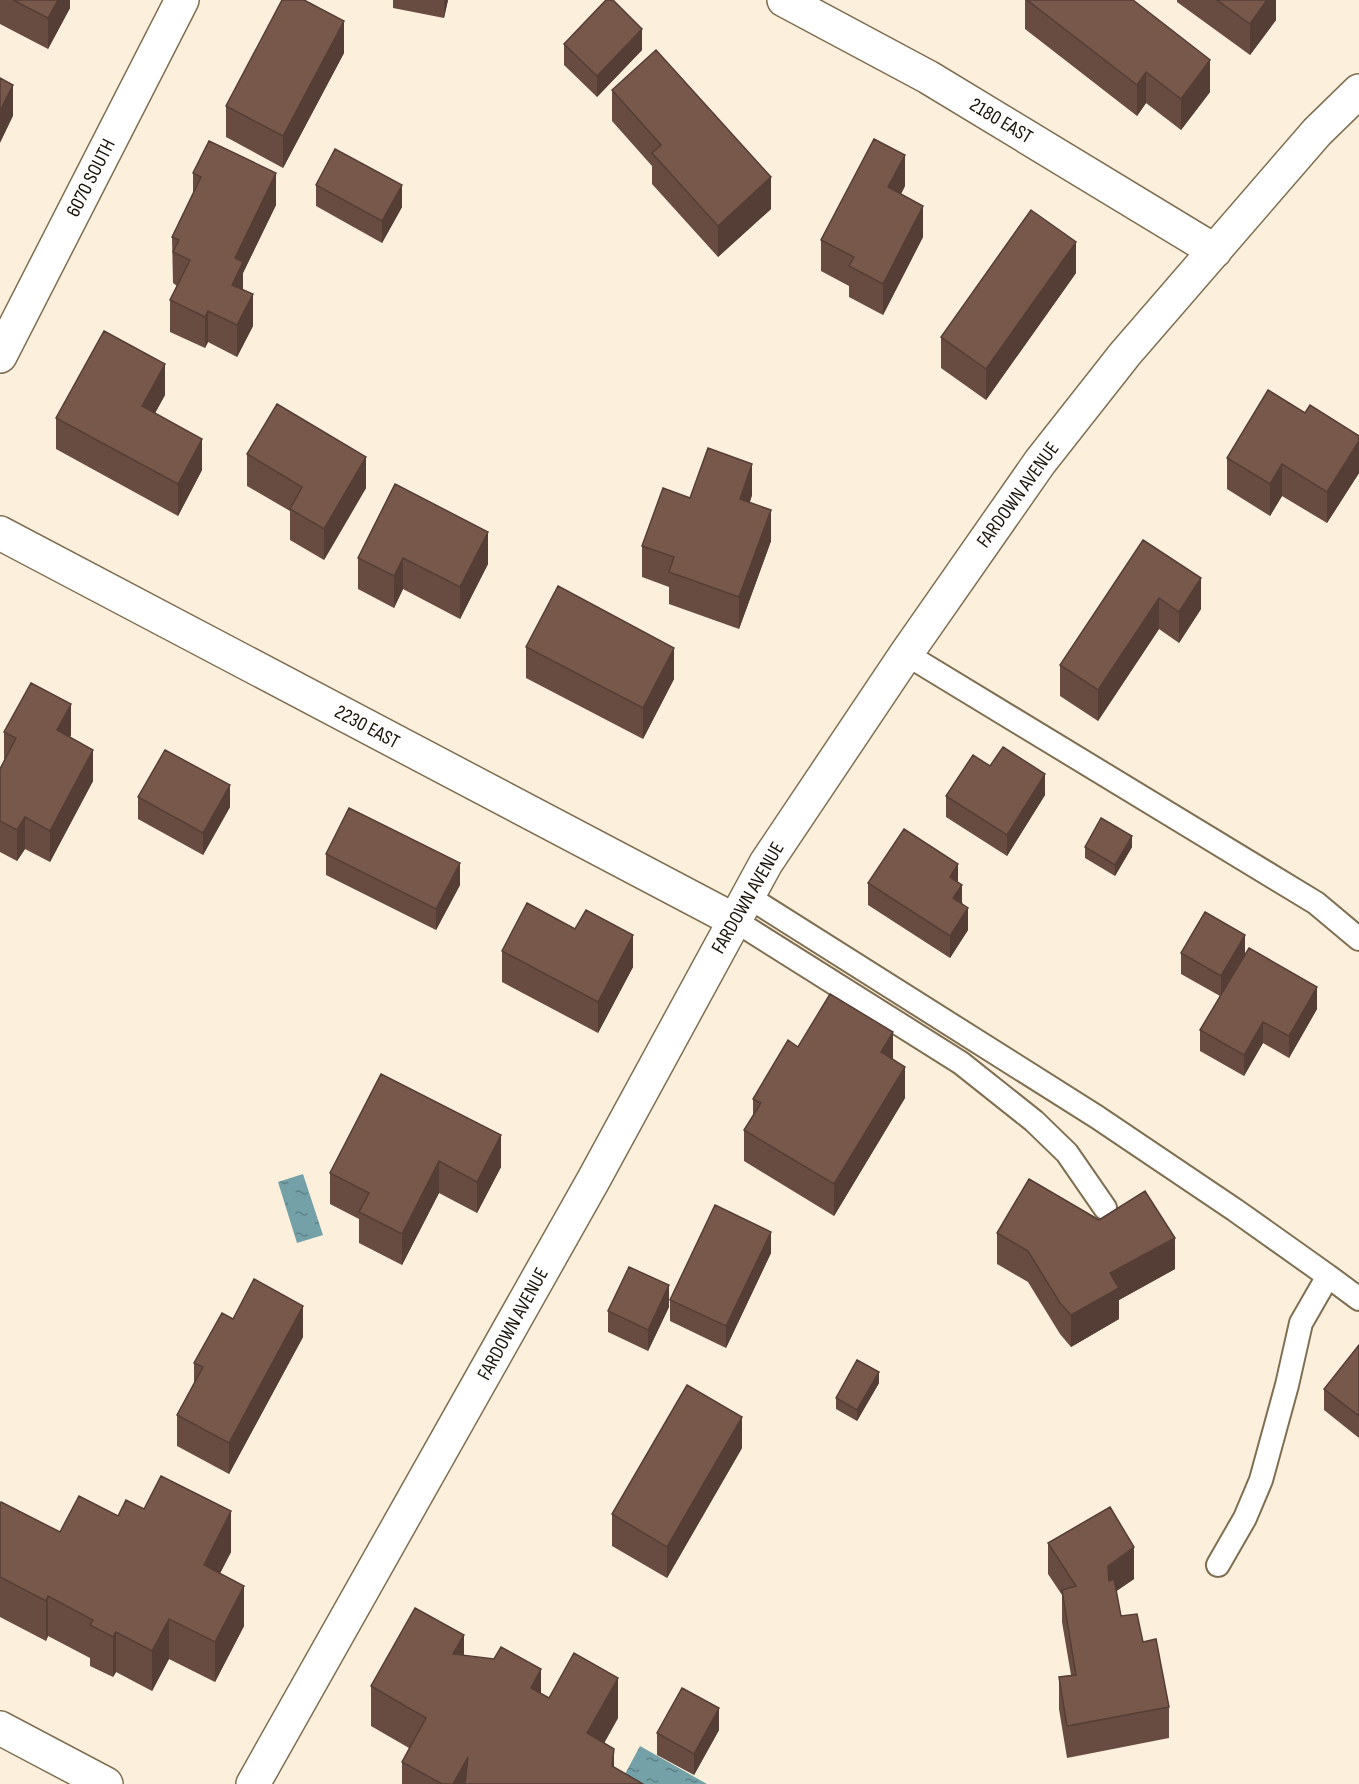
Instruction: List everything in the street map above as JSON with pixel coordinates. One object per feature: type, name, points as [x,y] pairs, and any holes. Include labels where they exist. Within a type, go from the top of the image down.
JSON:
[{"type":"street","name":"6070 SOUTH","points":[[0,356],[182,0]]},
{"type":"street","name":"2180 EAST","points":[[784,0],[928,77],[1215,251]]},
{"type":"street","name":"FARDOWN AVENUE","points":[[253,1784],[594,1179],[740,908],[800,810],[1040,462],[1125,354],[1317,132],[1359,92]]},
{"type":"street","name":"2230 EAST","points":[[0,533],[740,908]]},
{"type":"street","points":[[0,1728],[106,1784]]},
{"type":"lane","points":[[906,654],[1316,903],[1359,939]]},
{"type":"lane","points":[[740,908],[961,1063],[1034,1121],[1067,1153],[1105,1208]]},
{"type":"lane","points":[[740,908],[1097,1117],[1235,1210],[1359,1299]]},
{"type":"lane","points":[[1218,1565],[1245,1518],[1261,1480],[1301,1323],[1328,1276]]},
{"type":"water","points":[[303,1174],[323,1235],[297,1243],[278,1182]]},
{"type":"water","points":[[640,1746],[707,1784],[643,1784],[625,1774]]},
{"type":"building","points":[[13,0],[58,0],[48,18]]},
{"type":"building","points":[[282,0],[304,0],[344,21],[283,136],[226,106]]},
{"type":"building","points":[[606,0],[613,0],[642,29],[597,76],[564,44]]},
{"type":"building","points":[[1027,0],[1133,0],[1210,60],[1181,99],[1146,72],[1137,85]]},
{"type":"building","points":[[1217,0],[1267,0],[1250,24]]},
{"type":"building","points":[[656,50],[771,177],[718,226],[652,153],[661,145],[612,90]]},
{"type":"building","points":[[0,78],[13,85],[0,111]]},
{"type":"building","points":[[874,139],[905,155],[888,187],[923,206],[883,284],[849,266],[854,257],[821,240]]},
{"type":"building","points":[[209,141],[276,173],[235,258],[243,262],[232,285],[253,294],[237,325],[208,311],[205,317],[170,300],[190,260],[173,252],[179,240],[172,237],[201,177],[193,173]]},
{"type":"building","points":[[335,149],[402,185],[382,221],[316,185]]},
{"type":"building","points":[[1031,210],[1076,242],[986,369],[941,337]]},
{"type":"building","points":[[104,331],[165,364],[142,406],[202,439],[178,484],[56,418]]},
{"type":"building","points":[[1268,390],[1305,413],[1310,405],[1359,436],[1359,441],[1327,492],[1282,464],[1270,484],[1227,458]]},
{"type":"building","points":[[277,404],[366,457],[324,529],[290,509],[302,487],[247,454]]},
{"type":"building","points":[[708,448],[752,464],[740,499],[771,510],[739,597],[669,572],[674,557],[642,546],[663,488],[690,498]]},
{"type":"building","points":[[395,484],[488,532],[460,587],[403,558],[394,576],[358,558]]},
{"type":"building","points":[[1143,540],[1201,578],[1179,612],[1159,598],[1098,690],[1060,665]]},
{"type":"building","points":[[558,586],[674,648],[643,708],[526,647]]},
{"type":"building","points":[[31,683],[71,704],[57,730],[93,750],[50,831],[25,817],[17,830],[0,821],[0,769],[16,738],[4,732]]},
{"type":"building","points":[[1003,747],[1045,774],[1007,835],[946,796],[973,755],[990,766]]},
{"type":"building","points":[[165,750],[230,785],[203,833],[138,797]]},
{"type":"building","points":[[349,808],[460,863],[436,909],[326,854]]},
{"type":"building","points":[[1101,818],[1132,836],[1115,865],[1085,847]]},
{"type":"building","points":[[904,829],[958,864],[950,877],[962,885],[953,898],[968,908],[950,936],[868,883]]},
{"type":"building","points":[[527,903],[575,929],[586,910],[633,935],[598,1002],[502,951]]},
{"type":"building","points":[[1205,912],[1245,935],[1221,976],[1181,953]]},
{"type":"building","points":[[1249,948],[1317,987],[1289,1036],[1263,1022],[1244,1055],[1200,1030]]},
{"type":"building","points":[[830,994],[893,1032],[881,1052],[905,1067],[834,1184],[744,1130],[761,1103],[753,1099],[788,1040],[798,1047]]},
{"type":"building","points":[[381,1074],[501,1135],[477,1182],[439,1161],[402,1234],[359,1212],[369,1193],[330,1173]]},
{"type":"building","points":[[1029,1179],[1099,1220],[1145,1191],[1175,1238],[1110,1273],[1119,1288],[1071,1315],[1060,1303],[1028,1251],[997,1233]]},
{"type":"building","points":[[715,1205],[771,1232],[726,1326],[670,1300]]},
{"type":"building","points":[[629,1267],[669,1285],[648,1330],[608,1311]]},
{"type":"building","points":[[254,1279],[303,1306],[229,1443],[177,1415],[203,1367],[194,1363],[222,1313],[233,1319]]},
{"type":"building","points":[[1359,1345],[1359,1416],[1324,1389]]},
{"type":"building","points":[[857,1360],[879,1372],[857,1410],[836,1398]]},
{"type":"building","points":[[687,1385],[742,1417],[667,1547],[612,1514]]},
{"type":"building","points":[[161,1476],[231,1511],[204,1565],[244,1586],[215,1642],[169,1619],[152,1651],[116,1632],[113,1637],[90,1625],[93,1620],[48,1596],[46,1601],[0,1577],[1,1502],[60,1532],[79,1496],[118,1516],[126,1500],[144,1509]]},
{"type":"building","points":[[1110,1507],[1134,1547],[1108,1566],[1109,1581],[1114,1579],[1121,1616],[1137,1614],[1143,1642],[1156,1639],[1169,1707],[1067,1726],[1059,1677],[1076,1675],[1062,1590],[1076,1586],[1048,1543]]},
{"type":"building","points":[[415,1608],[464,1635],[453,1654],[494,1659],[501,1647],[541,1669],[531,1688],[549,1698],[574,1653],[618,1678],[587,1733],[614,1749],[612,1766],[643,1784],[465,1784],[468,1757],[453,1784],[442,1784],[402,1762],[426,1718],[371,1686]]},
{"type":"building","points":[[682,1688],[719,1708],[694,1754],[657,1733]]}]
